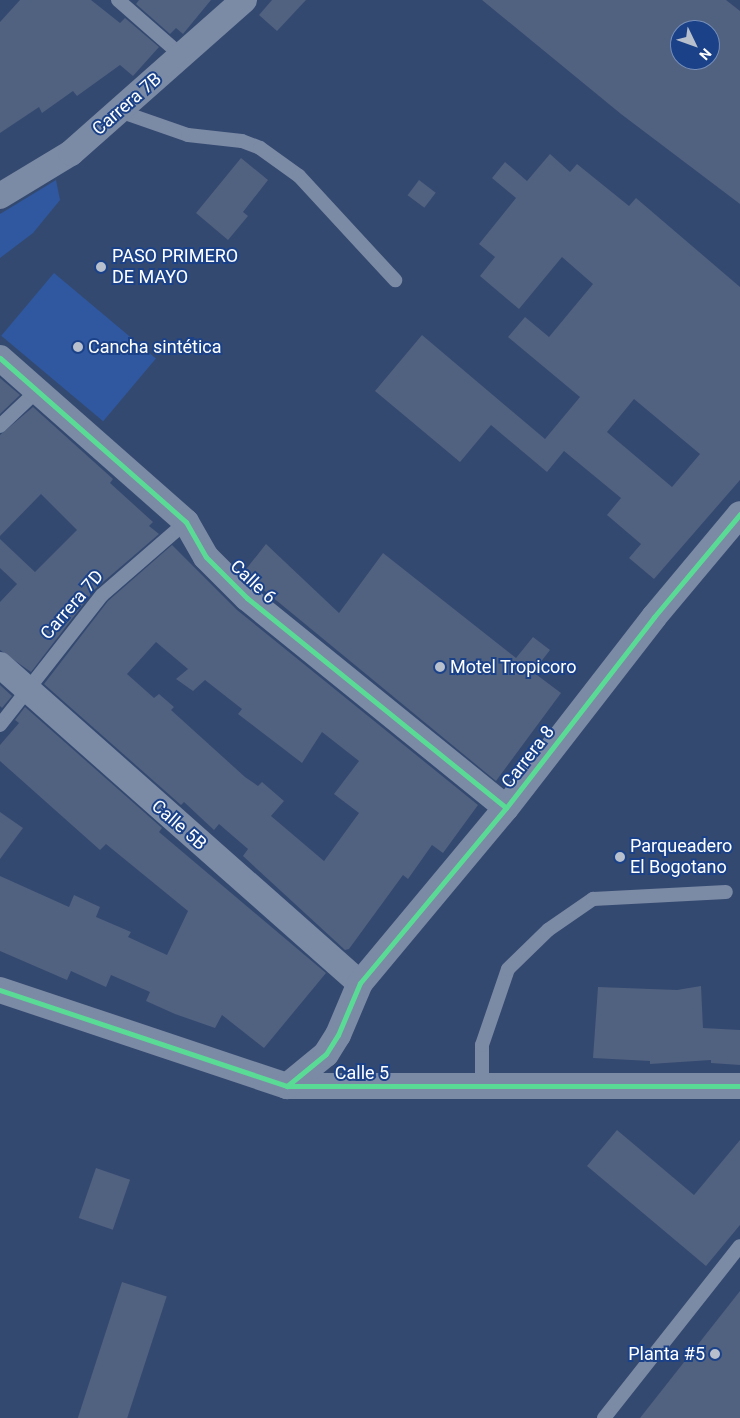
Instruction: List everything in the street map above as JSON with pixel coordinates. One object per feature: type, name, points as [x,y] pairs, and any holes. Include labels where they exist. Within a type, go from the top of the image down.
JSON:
[{"type":"street","name":"Carrera 7B","points":[[0,196],[71,153],[244,0]]},
{"type":"street","name":"Calle 6","points":[[0,358],[186,522],[206,557],[247,598],[506,808]]},
{"type":"street","name":"Carrera 8","points":[[287,1086],[326,1054],[360,983],[506,808],[654,617],[740,514]]},
{"type":"street","name":"Calle 5B","points":[[0,666],[360,983]]},
{"type":"street","name":"Calle 5","points":[[0,990],[287,1086],[740,1086]]},
{"type":"lane","points":[[118,0],[182,56]]},
{"type":"lane","points":[[119,111],[188,136],[242,141],[260,148],[299,176],[395,280]]},
{"type":"lane","points":[[0,426],[38,390]]},
{"type":"lane","name":"Carrera 7D","points":[[0,725],[25,690],[102,595],[186,522]]},
{"type":"lane","points":[[482,1087],[482,1046],[508,969],[548,930],[592,899],[726,892]]},
{"type":"lane","points":[[604,1418],[740,1246]]},
{"type":"shaded area","points":[[56,180],[60,200],[33,233],[0,258],[0,214]]},
{"type":"shaded area","name":"Cancha sintética","points":[[54,273],[156,358],[103,421],[1,336]]},
{"type":"building","points":[[20,0],[91,0],[120,23],[125,18],[159,47],[133,76],[120,65],[77,96],[73,91],[42,113],[39,107],[0,133],[0,22]]},
{"type":"building","points":[[139,0],[211,0],[183,34],[176,28],[170,34],[136,4]]},
{"type":"building","points":[[272,0],[306,0],[277,31],[259,15]]},
{"type":"building","points":[[482,0],[726,0],[740,11],[740,204],[621,114]]},
{"type":"building","points":[[550,154],[570,172],[577,164],[629,206],[636,198],[740,287],[740,480],[654,579],[629,558],[641,544],[607,515],[621,498],[564,451],[547,472],[491,425],[460,462],[375,391],[422,335],[545,439],[580,397],[508,337],[525,317],[549,337],[593,284],[562,257],[519,309],[480,276],[495,257],[479,244],[516,198],[492,178],[505,162],[527,181]],"holes":[[[634,399],[700,454],[672,487],[607,432]]]},
{"type":"building","points":[[241,158],[268,180],[243,212],[248,216],[228,240],[196,213]]},
{"type":"building","points":[[419,180],[436,193],[424,208],[408,195]]},
{"type":"building","points":[[0,378],[20,395],[0,414]]},
{"type":"building","points":[[33,407],[113,479],[110,483],[153,522],[149,526],[159,534],[95,589],[31,672],[0,650],[0,602],[17,584],[0,568],[0,539],[35,572],[77,530],[41,494],[0,536],[0,435]]},
{"type":"building","name":"Motel Tropicoro","points":[[266,544],[339,613],[383,553],[516,658],[533,637],[550,650],[533,672],[561,693],[496,781],[243,573]]},
{"type":"building","points":[[172,545],[237,610],[478,805],[443,853],[432,845],[408,879],[403,875],[349,949],[345,950],[243,856],[248,849],[219,824],[214,830],[184,802],[181,805],[44,684],[108,601]],"holes":[[[156,642],[188,669],[176,679],[193,691],[205,680],[242,709],[238,714],[302,763],[322,732],[359,761],[334,794],[359,813],[324,861],[271,816],[284,801],[262,782],[258,786],[245,777],[171,710],[174,707],[159,694],[154,698],[127,674]]]},
{"type":"building","points":[[0,685],[12,696],[2,708],[0,706]]},
{"type":"building","points":[[25,707],[162,828],[159,832],[326,973],[264,1048],[222,1015],[215,1028],[175,1014],[146,1001],[150,992],[111,975],[106,987],[71,971],[67,980],[0,951],[0,876],[69,907],[74,895],[100,907],[96,917],[131,932],[128,937],[167,955],[188,911],[106,844],[100,850],[0,761],[0,745],[19,723],[15,720]]},
{"type":"building","points":[[0,812],[23,828],[0,859]]},
{"type":"building","points":[[701,986],[703,1028],[740,1030],[740,1065],[711,1063],[711,1060],[650,1064],[650,1061],[593,1058],[598,987],[677,990]]},
{"type":"building","points":[[617,1130],[694,1195],[740,1140],[740,1225],[706,1266],[587,1166]]},
{"type":"building","points":[[96,1168],[130,1180],[113,1230],[79,1218]]},
{"type":"building","points":[[122,1282],[167,1297],[127,1418],[78,1418]]},
{"type":"building","name":"Planta #5","points":[[740,1291],[740,1418],[640,1418]]},
{"type":"cycle path","points":[[0,358],[186,522],[206,557],[247,598],[506,808]]},
{"type":"cycle path","points":[[287,1086],[326,1054],[338,1035],[360,983],[506,808],[654,617],[740,514]]},
{"type":"cycle path","points":[[0,990],[287,1086],[740,1086]]},
{"type":"place","name":"PASO PRIMERO DE MAYO","points":[[101,267]]},
{"type":"place","name":"Cancha sintética","points":[[78,347]]},
{"type":"place","name":"Motel Tropicoro","points":[[440,667]]},
{"type":"place","name":"Parqueadero El Bogotano","points":[[620,857]]},
{"type":"place","name":"Planta #5","points":[[715,1354]]}]
